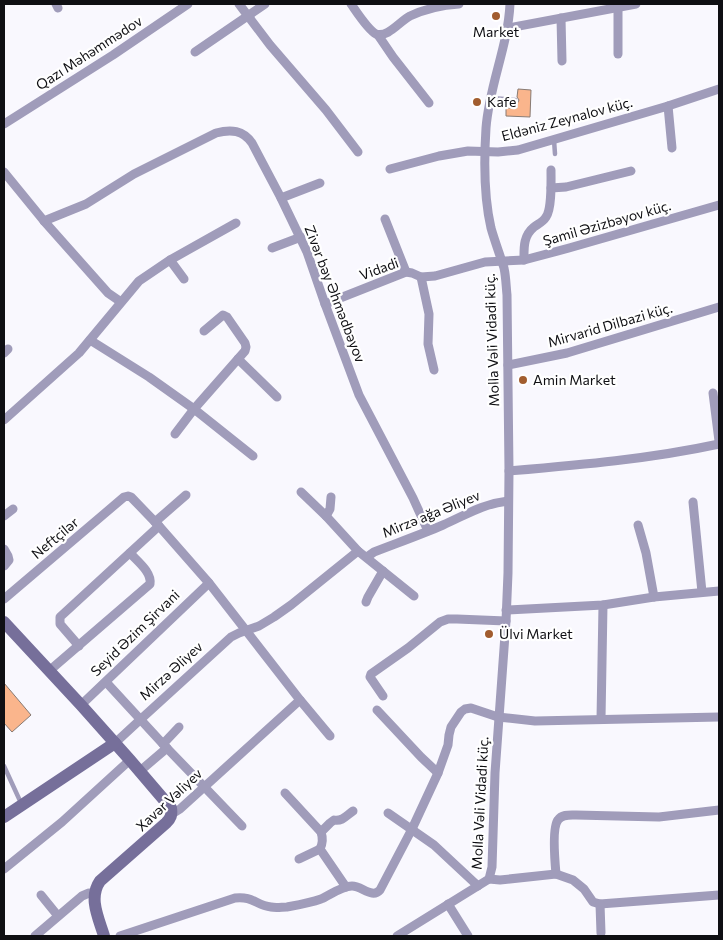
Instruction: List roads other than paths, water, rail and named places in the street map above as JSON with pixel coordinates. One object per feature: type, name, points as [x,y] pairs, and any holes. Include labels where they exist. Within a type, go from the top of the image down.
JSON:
[{"type":"street","name":"Qazı Məhəmmədov","points":[[4,124],[113,55],[188,4]]},
{"type":"street","points":[[239,4],[270,45],[326,110],[358,152]]},
{"type":"street","points":[[195,52],[265,4]]},
{"type":"street","points":[[351,4],[373,32],[378,35],[393,58],[429,103]]},
{"type":"street","points":[[378,35],[388,32],[408,17],[435,7],[459,4]]},
{"type":"street","name":"Molla Vəli Vidadi küç.","points":[[397,936],[489,879],[492,868],[498,717],[506,621],[509,471],[507,295],[502,261],[491,228],[488,211],[486,190],[486,126],[508,28],[510,4]]},
{"type":"street","points":[[508,28],[636,4]]},
{"type":"street","points":[[618,7],[618,54]]},
{"type":"street","points":[[561,18],[562,61]]},
{"type":"street","name":"Eldəniz Zeynalov küç.","points":[[390,169],[439,156],[468,152],[507,152],[518,150],[719,89]]},
{"type":"street","points":[[668,106],[672,148]]},
{"type":"street","name":"Zivər bəy Əhmədbəyov","points":[[44,221],[86,204],[134,174],[216,133],[233,131],[248,137],[301,237],[359,395],[413,498],[428,531]]},
{"type":"street","points":[[524,260],[524,241],[531,229],[545,220],[548,215],[551,170]]},
{"type":"street","points":[[551,188],[566,187],[631,171]]},
{"type":"street","points":[[4,172],[44,221],[108,293],[121,302]]},
{"type":"street","points":[[282,198],[320,183]]},
{"type":"street","name":"Şamil Əzizbəyov küç.","points":[[502,261],[524,260],[719,205]]},
{"type":"street","points":[[385,219],[406,272]]},
{"type":"street","points":[[5,415],[71,361],[140,281],[170,260],[236,223]]},
{"type":"street","points":[[272,248],[301,237]]},
{"type":"street","points":[[170,260],[184,279]]},
{"type":"street","name":"Vidadi","points":[[325,304],[406,272],[421,277],[435,276],[485,262],[502,261]]},
{"type":"street","points":[[421,277],[429,314],[428,344],[434,370]]},
{"type":"street","name":"Mirvarid Dilbazi küç.","points":[[508,365],[567,353],[719,307]]},
{"type":"street","points":[[175,434],[194,409],[245,351],[245,343],[227,317],[223,315],[204,331]]},
{"type":"street","points":[[90,340],[149,377],[194,409],[252,456]]},
{"type":"street","points":[[238,359],[277,397]]},
{"type":"street","points":[[509,471],[606,462],[680,452],[719,443],[713,392]]},
{"type":"street","points":[[301,492],[358,550],[414,596]]},
{"type":"street","points":[[79,646],[60,624],[60,617],[130,553],[186,495]]},
{"type":"street","name":"Neftçilər","points":[[4,599],[124,497],[132,497],[157,524]]},
{"type":"street","points":[[326,516],[330,509],[331,497]]},
{"type":"street","name":"Mirzə ağa Əliyev","points":[[367,557],[374,552],[428,531],[482,506],[508,501]]},
{"type":"street","points":[[693,502],[702,592]]},
{"type":"street","points":[[4,516],[13,509]]},
{"type":"street","points":[[157,524],[210,583],[330,736]]},
{"type":"street","points":[[638,525],[646,553],[654,597]]},
{"type":"street","points":[[4,549],[9,560],[4,566]]},
{"type":"street","name":"Mirzə Əliyev","points":[[4,817],[115,744],[231,637],[266,623],[358,550]]},
{"type":"street","name":"Seyid Əzim Şirvani","points":[[49,671],[150,584],[149,574],[130,553]]},
{"type":"street","points":[[366,602],[384,571]]},
{"type":"street","name":"Seyid Əzim Şirvani","points":[[81,705],[210,583]]},
{"type":"street","points":[[506,610],[603,605],[654,597],[719,591]]},
{"type":"street","points":[[600,719],[603,605]]},
{"type":"street","points":[[383,696],[370,677],[371,674],[408,648],[440,622],[448,619],[506,621]]},
{"type":"street","points":[[4,622],[140,771],[171,808],[172,814]]},
{"type":"street","points":[[106,682],[242,826]]},
{"type":"street","name":"Xavər Vəliyev","points":[[94,893],[100,881],[300,700]]},
{"type":"street","points":[[120,936],[235,898],[244,897],[273,907],[285,907],[313,902],[346,886],[353,885],[373,894],[378,893],[412,829],[438,772],[448,745],[451,727],[465,709],[470,708],[498,717],[535,720],[719,717]]},
{"type":"street","points":[[377,710],[421,757],[438,772]]},
{"type":"street","points":[[140,771],[165,746],[179,727]]},
{"type":"street","points":[[4,869],[62,822],[130,760]]},
{"type":"street","points":[[285,793],[321,832],[322,844],[320,849],[299,859]]},
{"type":"street","points":[[556,874],[554,827],[558,819],[564,815],[659,818],[719,810]]},
{"type":"street","points":[[321,832],[334,820],[342,820],[353,811]]},
{"type":"street","points":[[388,813],[434,846],[478,886]]},
{"type":"street","points":[[320,849],[346,886]]},
{"type":"street","points":[[489,879],[500,880],[556,874],[573,880],[593,902],[600,904],[719,895]]},
{"type":"street","points":[[35,936],[82,896],[94,893],[104,936]]},
{"type":"street","points":[[41,895],[58,916]]},
{"type":"street","points":[[448,904],[468,936]]},
{"type":"street","points":[[600,904],[601,933]]},
{"type":"lane","points":[[492,98],[514,100]]},
{"type":"lane","points":[[554,138],[555,154]]},
{"type":"lane","points":[[4,766],[22,804]]},
{"type":"place","name":"Market","points":[[496,16]]},
{"type":"place","name":"Kafe","points":[[477,102]]},
{"type":"place","name":"Amin Market","points":[[523,380]]},
{"type":"place","name":"Ülvi Market","points":[[489,634]]}]
